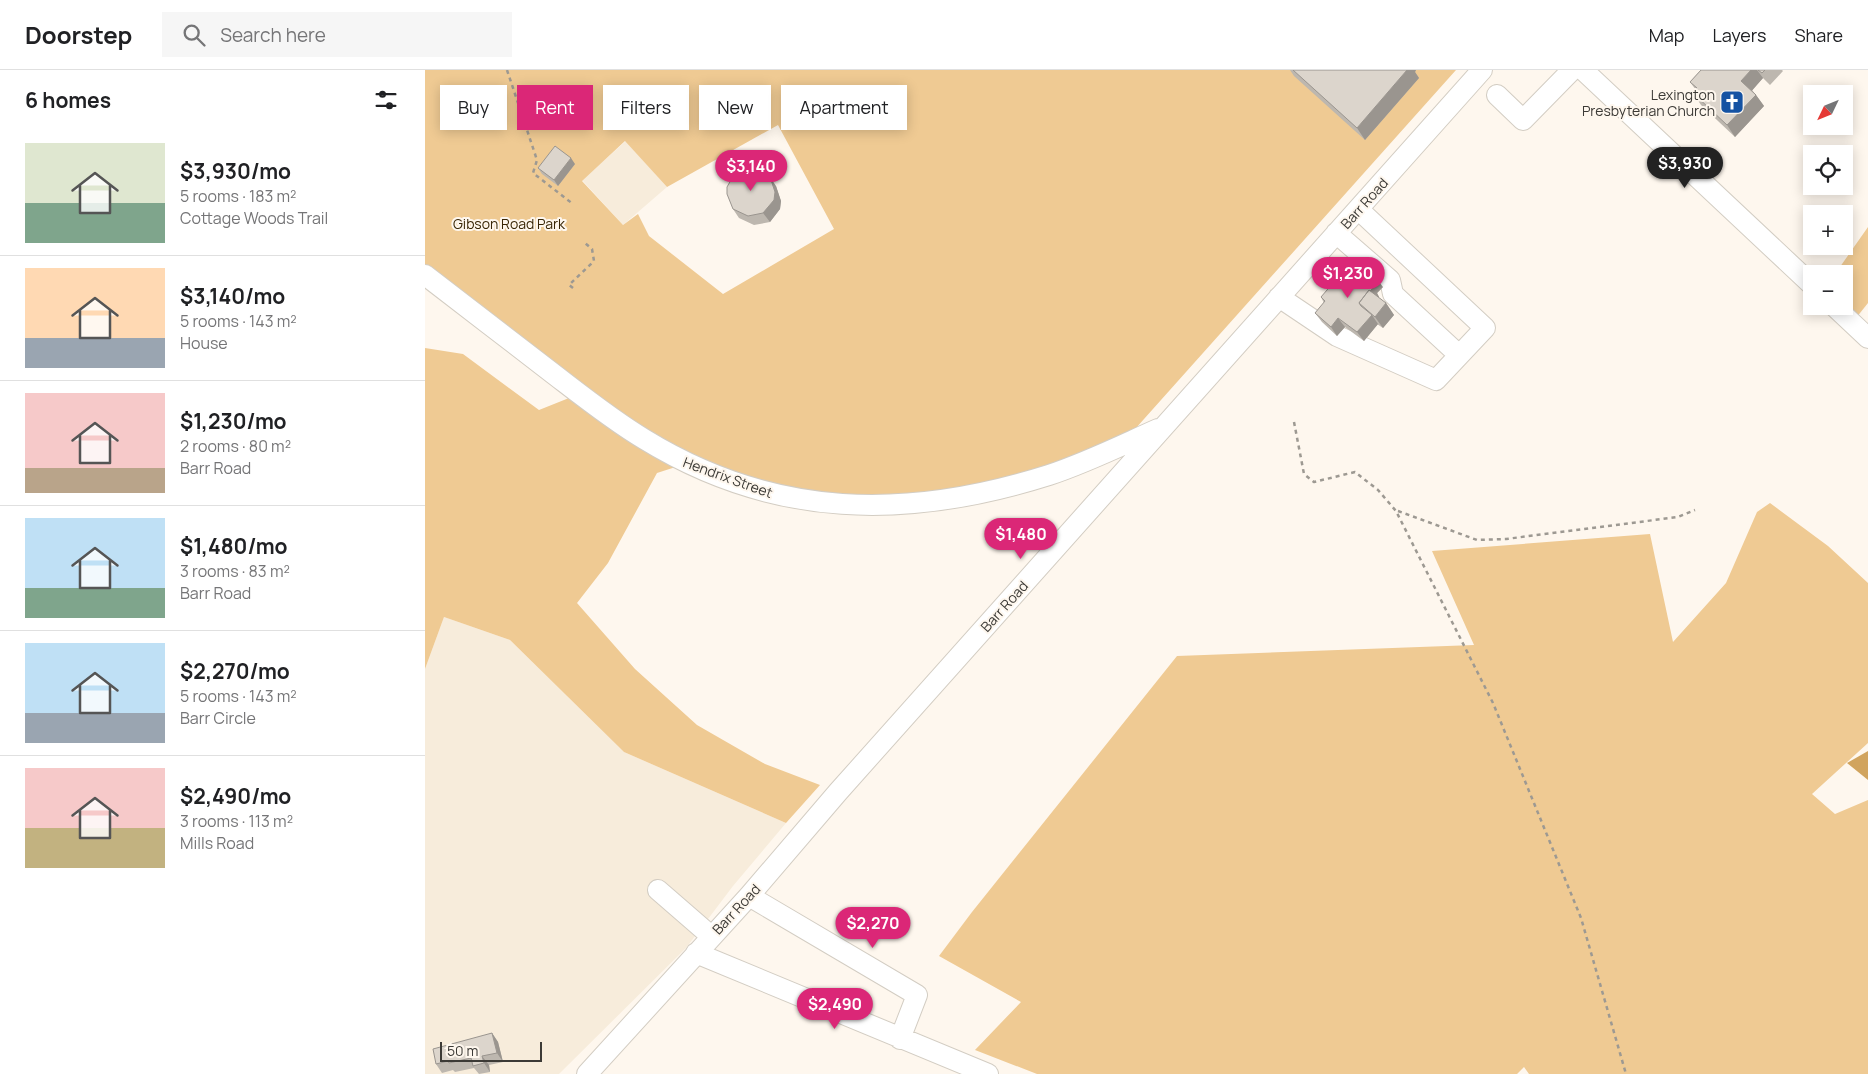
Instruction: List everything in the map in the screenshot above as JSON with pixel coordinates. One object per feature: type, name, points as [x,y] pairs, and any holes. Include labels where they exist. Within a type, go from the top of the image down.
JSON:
[{"type":"street","name":"Barr Road","points":[[587,1074],[749,896],[838,792],[1482,70]]},
{"type":"street","points":[[1497,95],[1523,120],[1572,70]]},
{"type":"street","points":[[1583,70],[1803,276]]},
{"type":"street","points":[[1279,297],[1337,336],[1436,380],[1485,328],[1358,209]]},
{"type":"street","points":[[1336,233],[1390,280],[1393,294],[1459,355]]},
{"type":"street","name":"Hendrix Street","points":[[425,275],[576,391],[643,439],[713,474],[787,498],[829,505],[868,507],[948,499],[999,489],[1050,475],[1087,461],[1166,424]]},
{"type":"street","points":[[1844,315],[1868,338]]},
{"type":"street","points":[[658,890],[711,936]]},
{"type":"street","points":[[749,896],[917,995],[900,1039]]},
{"type":"street","points":[[696,953],[988,1074]]},
{"type":"path","points":[[507,70],[537,160],[533,173],[573,204]]},
{"type":"path","points":[[573,288],[569,285],[594,261],[592,249],[585,243]]},
{"type":"path","points":[[1294,422],[1304,474],[1315,482],[1355,472],[1378,490],[1396,511],[1493,703],[1581,918],[1626,1074]]},
{"type":"path","points":[[1396,511],[1477,540],[1506,539],[1678,517],[1695,510]]},
{"type":"shaded area","points":[[626,141],[667,187],[623,225],[582,180]]},
{"type":"shaded area","points":[[444,617],[510,640],[624,752],[786,823],[733,886],[686,948],[559,1074],[425,1074],[425,669]]},
{"type":"shaded area","points":[[1868,751],[1868,780],[1847,763]]},
{"type":"green space","name":"Gibson Road Park","points":[[425,70],[1456,70],[1119,447],[1087,461],[868,507],[688,463],[657,473],[608,563],[577,603],[635,669],[697,725],[765,764],[820,785],[786,823],[624,752],[510,640],[444,617],[425,669],[425,348],[463,354],[539,410],[574,396],[524,343],[425,265]],"holes":[[[699,85],[771,85],[771,129],[778,125],[834,229],[723,294],[649,236],[638,214],[623,225],[582,181],[625,141],[667,187],[769,130],[699,130]]]},
{"type":"green space","points":[[1868,227],[1868,303],[1852,323],[1848,315],[1853,315],[1853,265],[1841,265],[1848,255],[1853,255],[1853,248]]},
{"type":"green space","points":[[1770,503],[1828,546],[1868,583],[1868,743],[1812,794],[1835,814],[1868,800],[1868,1074],[1529,1074],[1524,1067],[1517,1074],[1037,1074],[975,1050],[1021,1002],[939,956],[1177,656],[1474,645],[1432,551],[1650,534],[1673,642],[1726,583],[1757,512]]},
{"type":"building","points":[[1293,70],[1407,70],[1357,128]]},
{"type":"building","name":"Lexington Presbyterian Church","points":[[1701,70],[1751,70],[1741,81],[1756,95],[1727,125],[1693,93],[1697,88],[1690,82]]},
{"type":"building","points":[[555,146],[571,158],[554,180],[538,168]]},
{"type":"building","points":[[749,168],[757,169],[770,177],[775,192],[774,200],[763,213],[748,216],[733,209],[727,194],[727,187],[735,173]]},
{"type":"building","points":[[1357,261],[1376,278],[1370,285],[1373,288],[1369,290],[1359,303],[1372,315],[1357,332],[1338,318],[1331,327],[1315,313],[1325,301],[1321,297],[1333,283],[1336,286]]},
{"type":"building","points":[[1369,290],[1386,303],[1375,317],[1359,303]]},
{"type":"building","points":[[492,1033],[497,1053],[482,1056],[484,1063],[473,1066],[471,1058],[436,1064],[433,1049]]},
{"type":"place","name":"Lexington Presbyterian Church","points":[[1732,102]]}]
